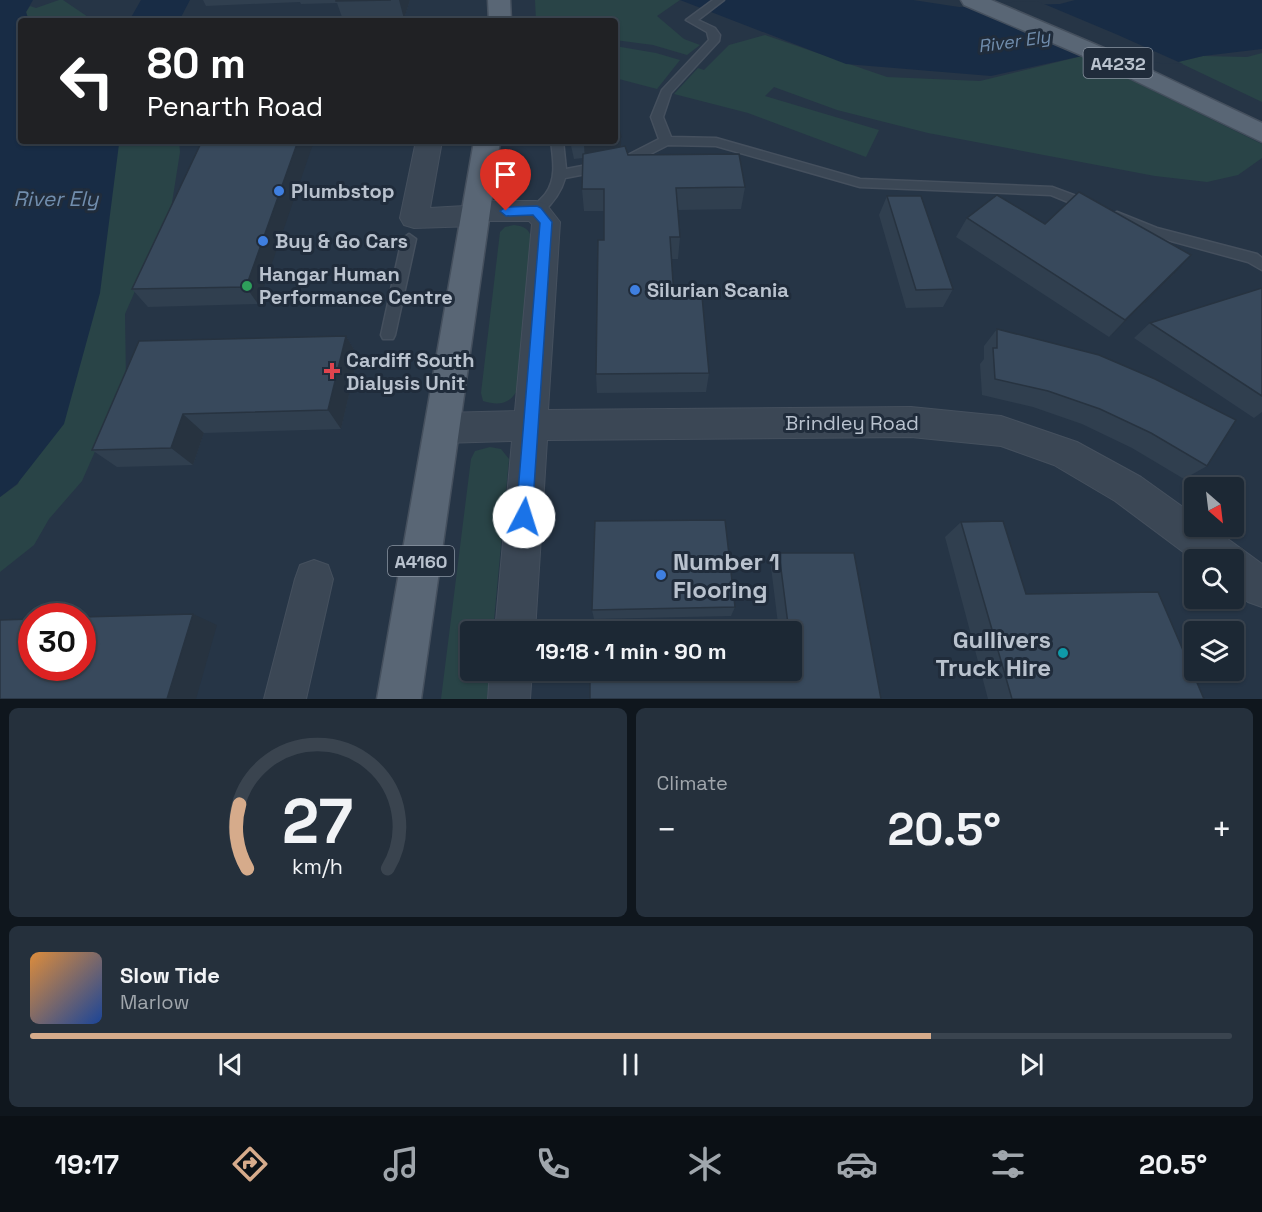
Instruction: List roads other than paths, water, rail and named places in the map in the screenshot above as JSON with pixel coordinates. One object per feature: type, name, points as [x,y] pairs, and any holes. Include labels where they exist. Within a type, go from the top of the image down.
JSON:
[{"type":"main road","points":[[499,0],[500,18]]},
{"type":"main road","name":"A4232","points":[[972,0],[1098,54],[1262,133]]},
{"type":"main road","name":"A4232","points":[[1012,0],[1130,50],[1262,112]]},
{"type":"main road","name":"A4160","points":[[399,699],[487,144]]},
{"type":"street","points":[[428,144],[412,229],[476,214],[537,211],[546,222],[515,621]]},
{"type":"street","name":"Brindley Road","points":[[442,428],[532,425],[911,422],[1001,431],[1065,453],[1118,483],[1210,549]]},
{"type":"street","points":[[1244,574],[1262,588]]},
{"type":"street","points":[[285,699],[314,579]]},
{"type":"street","points":[[509,699],[510,681]]},
{"type":"lane","points":[[666,141],[657,117],[666,92],[714,41],[715,35],[711,30],[691,20],[720,0]]},
{"type":"lane","points":[[561,174],[623,163],[666,141],[716,142],[860,183],[1052,191],[1154,232],[1252,258],[1262,265]]},
{"type":"lane","points":[[537,211],[551,198],[561,174],[557,144]]},
{"type":"lane","points":[[388,335],[412,229]]},
{"type":"water","name":"River Ely","points":[[0,0],[33,0],[26,12],[28,18],[18,18],[18,144],[119,144],[100,293],[64,424],[17,484],[0,497]]},
{"type":"water","points":[[141,0],[190,0],[181,18],[131,18]]},
{"type":"water","name":"River Ely","points":[[680,0],[913,0],[959,7],[1060,4],[1075,0],[1262,0],[1262,49],[1203,56],[1178,62],[1082,56],[991,76],[846,64]]},
{"type":"place","name":"Plumbstop","points":[[279,191]]},
{"type":"place","name":"Buy & Go Cars","points":[[263,241]]},
{"type":"place","name":"Hangar Human Performance Centre","points":[[247,286]]},
{"type":"place","name":"Silurian Scania","points":[[635,290]]},
{"type":"place","name":"Cardiff South Dialysis Unit","points":[[332,371]]},
{"type":"place","name":"Number 1 Flooring","points":[[661,575]]},
{"type":"place","name":"Gullivers Truck Hire","points":[[1063,653]]}]
